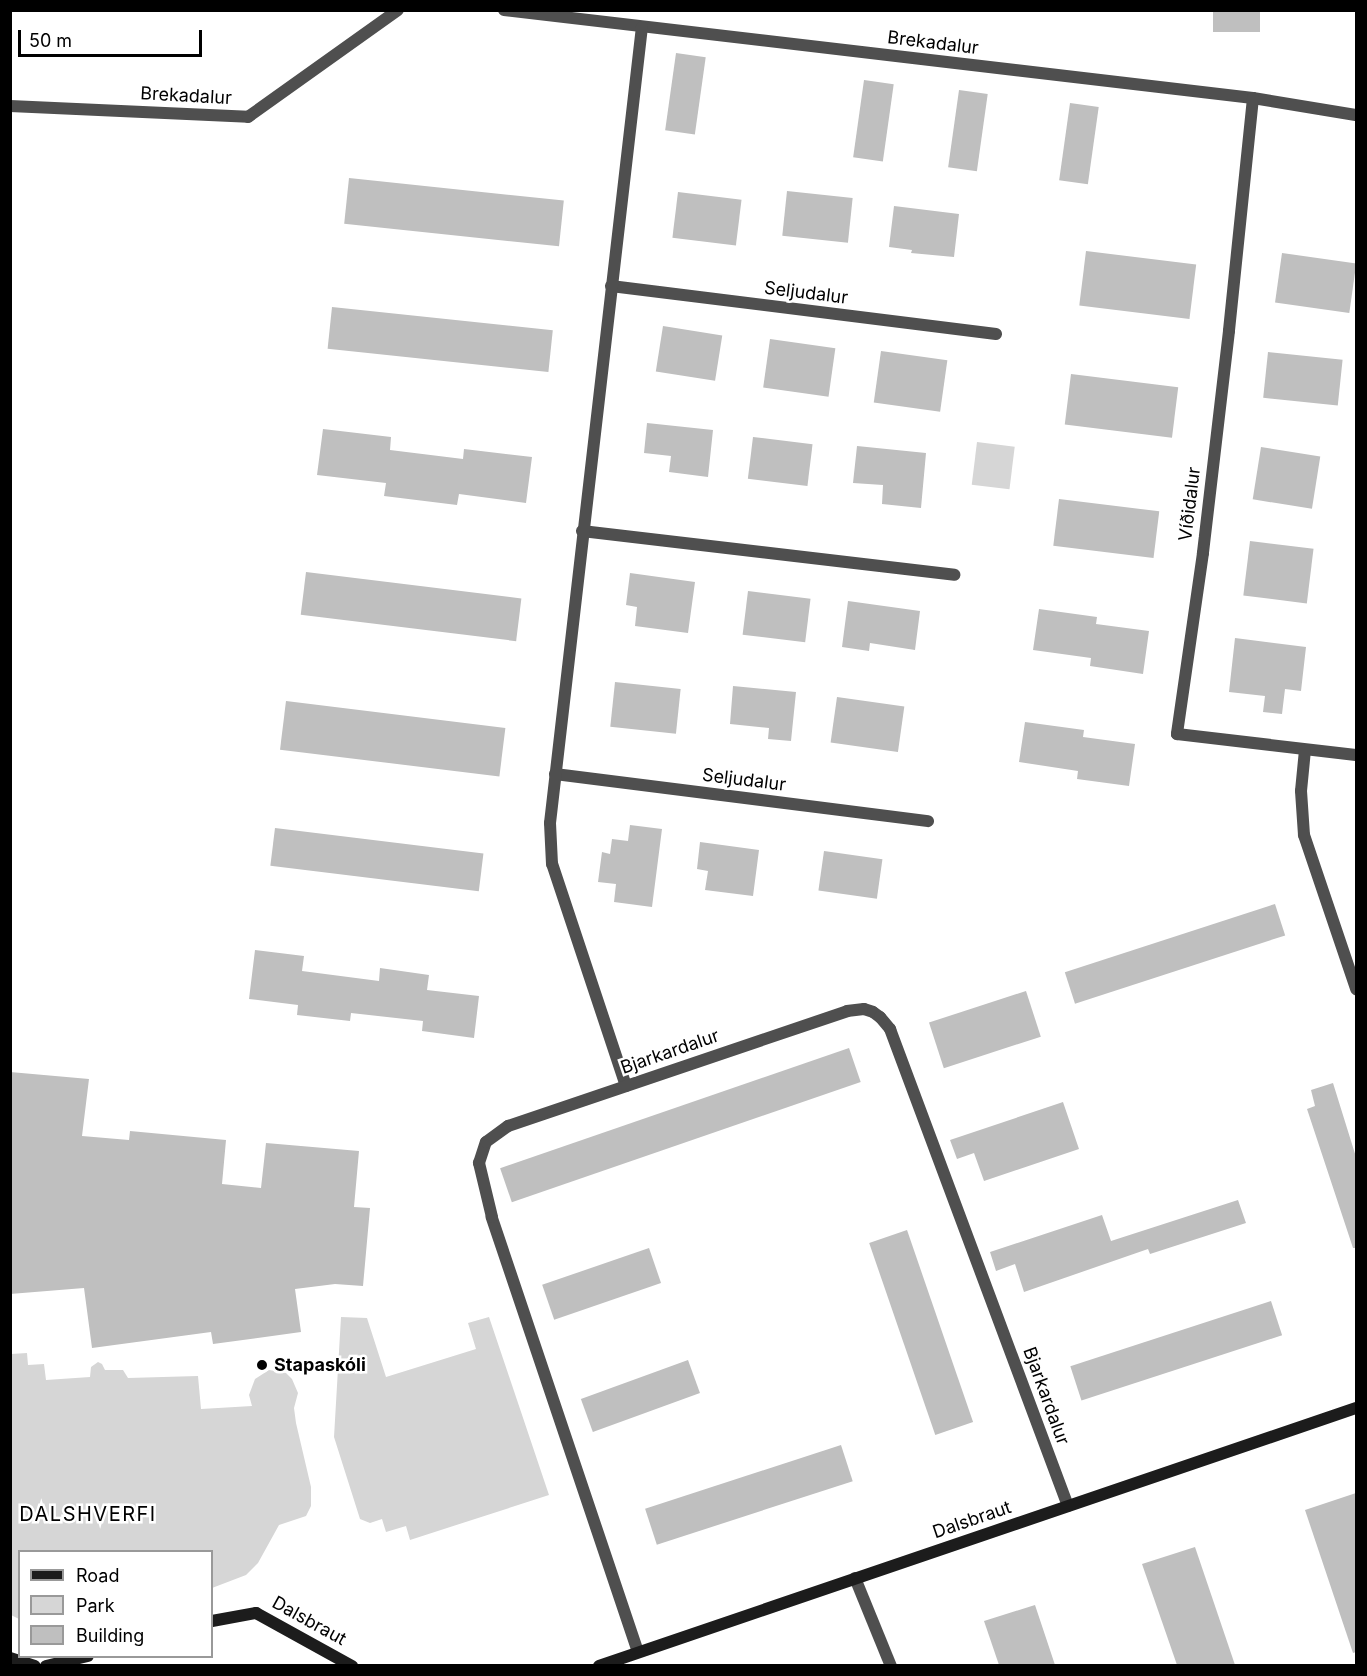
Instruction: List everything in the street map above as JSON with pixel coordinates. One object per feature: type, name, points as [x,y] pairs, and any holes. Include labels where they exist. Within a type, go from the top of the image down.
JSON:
[{"type":"street","name":"Brekadalur","points":[[10,106],[248,117],[398,10]]},
{"type":"street","name":"Brekadalur","points":[[504,10],[1253,98],[1356,115]]},
{"type":"street","points":[[626,1086],[552,864],[550,823],[642,27]]},
{"type":"street","name":"Víðidalur","points":[[1253,98],[1228,343],[1203,553],[1177,734],[1356,755]]},
{"type":"street","name":"Seljudalur","points":[[611,286],[996,334]]},
{"type":"street","points":[[582,531],[954,575]]},
{"type":"street","points":[[1305,750],[1301,792],[1304,835],[1356,989]]},
{"type":"street","name":"Seljudalur","points":[[555,774],[928,821]]},
{"type":"street","name":"Bjarkardalur","points":[[638,1652],[492,1217],[478,1163],[486,1142],[508,1126],[855,1009],[864,1009],[880,1017],[890,1029],[1068,1506]]},
{"type":"street","name":"Dalsbraut","points":[[599,1665],[1356,1408]]},
{"type":"street","points":[[855,1578],[891,1665]]},
{"type":"street","name":"Dalsbraut","points":[[213,1621],[256,1613],[352,1665]]},
{"type":"street","points":[[10,1658],[35,1665]]},
{"type":"street","points":[[45,1665],[78,1658]]},
{"type":"green space","points":[[977,442],[1015,447],[1009,489],[972,485]]},
{"type":"green space","points":[[341,1317],[367,1318],[386,1377],[476,1349],[468,1323],[489,1317],[549,1495],[410,1540],[406,1526],[386,1532],[382,1519],[370,1523],[360,1519],[334,1437]]},
{"type":"green space","points":[[27,1353],[28,1365],[44,1364],[46,1380],[90,1377],[91,1367],[98,1362],[105,1370],[123,1370],[128,1378],[198,1376],[201,1409],[252,1406],[249,1395],[255,1379],[269,1370],[286,1373],[292,1379],[298,1393],[294,1408],[296,1423],[311,1487],[311,1506],[306,1516],[279,1525],[258,1563],[246,1575],[213,1588],[213,1550],[18,1550],[18,1618],[11,1615],[11,1354]]},
{"type":"building","points":[[1213,10],[1260,10],[1260,32],[1213,32]]},
{"type":"building","points":[[676,53],[706,57],[695,134],[665,130]]},
{"type":"building","points":[[864,80],[894,84],[883,161],[853,157]]},
{"type":"building","points":[[959,90],[988,94],[977,171],[948,167]]},
{"type":"building","points":[[1070,103],[1099,107],[1088,184],[1059,180]]},
{"type":"building","points":[[349,178],[564,201],[559,246],[344,224]]},
{"type":"building","points":[[787,191],[853,198],[848,243],[782,236]]},
{"type":"building","points":[[678,192],[742,200],[736,245],[672,238]]},
{"type":"building","points":[[894,206],[959,214],[954,257],[911,253],[912,250],[889,247]]},
{"type":"building","points":[[1086,251],[1196,265],[1189,319],[1079,306]]},
{"type":"building","points":[[1282,253],[1356,263],[1349,313],[1275,303]]},
{"type":"building","points":[[332,307],[553,330],[548,372],[328,349]]},
{"type":"building","points":[[663,326],[722,335],[715,381],[656,371]]},
{"type":"building","points":[[770,339],[835,348],[829,397],[763,388]]},
{"type":"building","points":[[881,351],[947,360],[940,412],[874,402]]},
{"type":"building","points":[[1268,352],[1343,360],[1338,406],[1263,398]]},
{"type":"building","points":[[1071,374],[1178,387],[1172,438],[1065,425]]},
{"type":"building","points":[[647,423],[713,430],[708,477],[669,472],[671,456],[644,453]]},
{"type":"building","points":[[323,429],[391,437],[390,450],[463,459],[464,449],[532,457],[526,503],[459,494],[457,505],[384,496],[386,483],[317,475]]},
{"type":"building","points":[[753,437],[813,444],[807,486],[748,479]]},
{"type":"building","points":[[857,446],[926,453],[921,508],[882,504],[883,485],[853,483]]},
{"type":"building","points":[[1261,447],[1320,456],[1312,509],[1253,499]]},
{"type":"building","points":[[1059,499],[1159,511],[1154,558],[1053,546]]},
{"type":"building","points":[[1250,541],[1314,549],[1307,603],[1243,596]]},
{"type":"building","points":[[306,572],[521,598],[516,641],[301,615]]},
{"type":"building","points":[[630,573],[695,582],[688,633],[635,626],[637,607],[626,605]]},
{"type":"building","points":[[748,591],[811,599],[805,642],[743,635]]},
{"type":"building","points":[[848,601],[920,611],[915,650],[870,643],[869,651],[842,647]]},
{"type":"building","points":[[1039,609],[1097,617],[1096,624],[1149,631],[1143,674],[1090,666],[1091,658],[1033,650]]},
{"type":"building","points":[[1235,638],[1306,647],[1301,691],[1285,689],[1282,714],[1263,712],[1265,696],[1229,692]]},
{"type":"building","points":[[615,682],[681,689],[676,734],[610,727]]},
{"type":"building","points":[[733,686],[796,692],[791,741],[768,739],[769,728],[730,724]]},
{"type":"building","points":[[837,697],[904,706],[898,752],[831,743]]},
{"type":"building","points":[[286,701],[505,728],[499,777],[280,750]]},
{"type":"building","points":[[1025,722],[1084,730],[1083,737],[1135,744],[1129,786],[1077,779],[1078,771],[1019,762]]},
{"type":"building","points":[[630,825],[662,829],[652,907],[614,902],[616,884],[598,882],[602,852],[610,854],[612,839],[628,841]]},
{"type":"building","points":[[275,828],[483,854],[479,891],[270,866]]},
{"type":"building","points":[[700,842],[759,850],[753,896],[705,890],[708,871],[697,869]]},
{"type":"building","points":[[824,851],[882,859],[877,899],[818,891]]},
{"type":"building","points":[[1275,904],[1285,935],[1075,1004],[1065,972]]},
{"type":"building","points":[[255,950],[304,956],[302,971],[379,981],[380,968],[429,975],[427,990],[479,996],[474,1038],[422,1031],[423,1021],[351,1013],[350,1021],[297,1015],[298,1005],[249,999]]},
{"type":"building","points":[[1026,991],[1041,1037],[944,1068],[929,1023]]},
{"type":"building","points":[[849,1048],[861,1082],[512,1202],[500,1168]]},
{"type":"building","points":[[10,1072],[89,1079],[82,1136],[129,1140],[130,1131],[226,1140],[222,1184],[261,1188],[266,1143],[359,1151],[354,1207],[370,1208],[363,1286],[335,1284],[295,1289],[301,1332],[213,1344],[211,1332],[92,1348],[84,1288],[10,1294]]},
{"type":"building","points":[[1333,1083],[1356,1157],[1356,1248],[1353,1248],[1307,1109],[1315,1106],[1311,1090]]},
{"type":"building","points":[[1063,1102],[1079,1149],[984,1181],[974,1153],[957,1159],[950,1140]]},
{"type":"building","points":[[1238,1200],[1246,1223],[1150,1254],[1148,1249],[1024,1292],[1015,1264],[996,1271],[990,1252],[1102,1215],[1111,1241]]},
{"type":"building","points":[[907,1230],[973,1422],[935,1435],[869,1243]]},
{"type":"building","points":[[649,1248],[661,1283],[554,1320],[542,1285]]},
{"type":"building","points":[[1271,1301],[1282,1335],[1081,1400],[1070,1366]]},
{"type":"building","points":[[688,1360],[700,1393],[593,1432],[581,1399]]},
{"type":"building","points":[[841,1445],[853,1481],[657,1545],[645,1509]]},
{"type":"building","points":[[1356,1493],[1356,1652],[1353,1653],[1305,1510]]},
{"type":"building","points":[[1195,1547],[1235,1665],[1177,1665],[1142,1564]]},
{"type":"building","points":[[1035,1605],[1055,1665],[999,1665],[984,1621]]},
{"type":"place","name":"Stapaskóli","points":[[262,1365]]},
{"type":"district","name":"DALSHVERFI","points":[[88,1514]]}]
